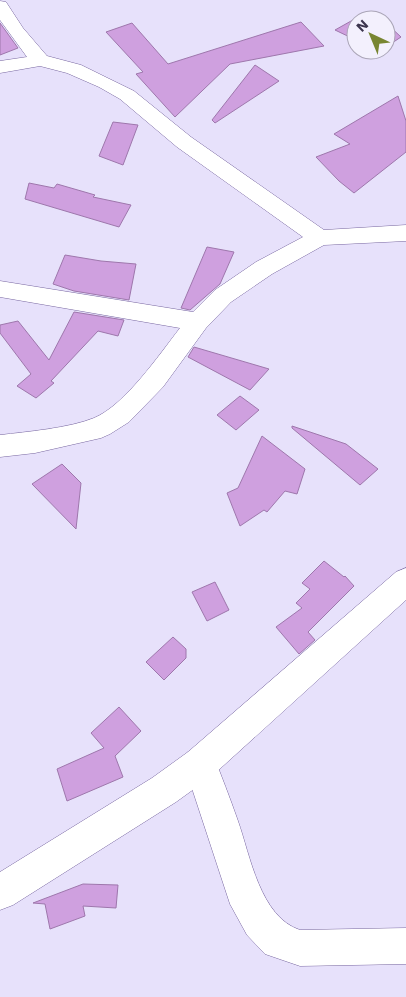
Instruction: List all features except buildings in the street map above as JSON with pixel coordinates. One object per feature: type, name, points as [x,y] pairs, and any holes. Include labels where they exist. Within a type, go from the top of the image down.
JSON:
[{"type":"street","points":[[0,6],[16,31],[40,60]]},
{"type":"street","points":[[0,67],[40,60],[74,69],[106,83],[127,95],[184,142],[320,238]]},
{"type":"street","points":[[0,446],[35,442],[78,433],[101,427],[120,415],[154,380],[198,322],[223,296],[264,268],[320,238],[406,233]]},
{"type":"street","points":[[0,289],[198,322]]},
{"type":"street","points":[[0,892],[164,790],[200,764],[406,581]]},
{"type":"street","points":[[200,764],[221,821],[243,891],[260,922],[278,941],[300,948],[406,946]]}]
